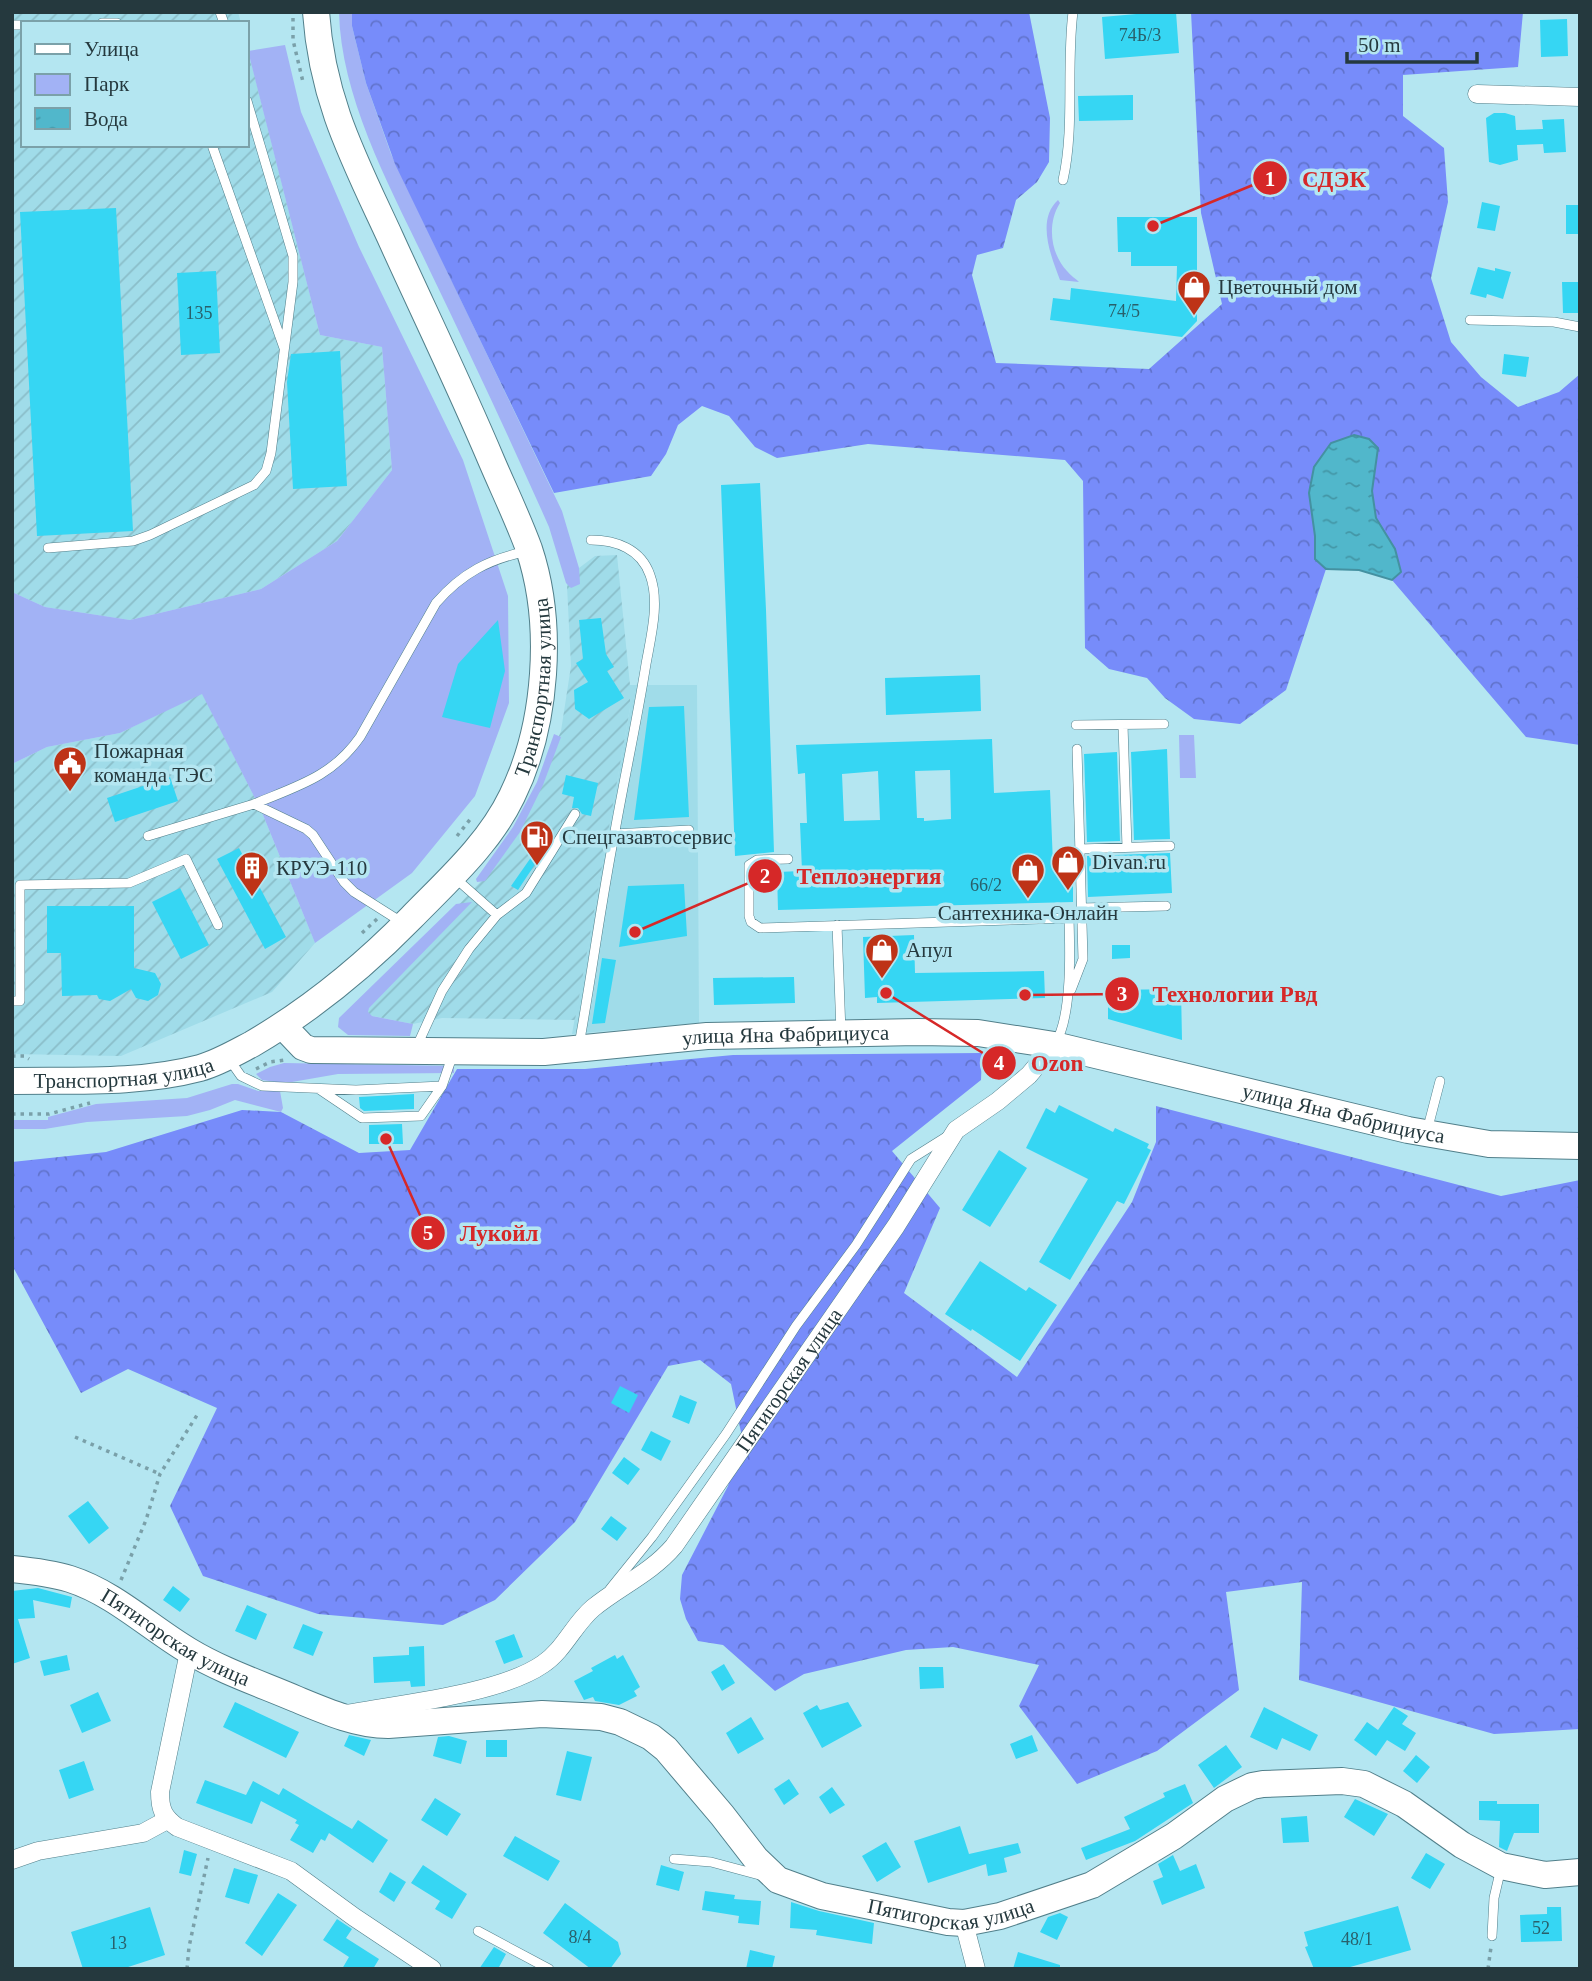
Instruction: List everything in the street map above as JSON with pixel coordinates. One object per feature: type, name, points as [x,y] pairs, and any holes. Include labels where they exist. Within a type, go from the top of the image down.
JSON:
[{"type":"main road","name":"Транспортная улица","points":[[12,1081],[93,1081],[173,1074],[205,1067],[228,1057],[283,1026],[324,995],[395,918],[453,875],[484,841],[511,799],[526,763],[536,727],[544,652],[540,602],[530,551],[482,436],[345,139],[323,72],[316,12]]},
{"type":"main road","name":"улица Яна Фабрициуса","points":[[283,1026],[303,1047],[311,1050],[544,1052],[707,1036],[978,1033],[1054,1045],[1427,1133],[1489,1144],[1580,1146]]},
{"type":"main road","name":"Пятигорская улица","points":[[12,1569],[43,1572],[72,1579],[115,1602],[189,1652],[338,1715],[378,1725],[542,1714],[601,1717],[620,1723],[651,1737],[666,1749],[756,1859],[778,1880],[822,1896],[964,1923],[1000,1916],[1092,1885],[1174,1836],[1226,1799],[1252,1786],[1342,1781],[1364,1784],[1404,1804],[1462,1845],[1501,1866],[1545,1875],[1580,1872]]},
{"type":"street","points":[[1477,94],[1580,97]]},
{"type":"street","name":"Пятигорская улица","points":[[338,1715],[482,1688],[513,1679],[544,1663],[555,1654],[583,1617],[596,1605],[653,1568],[674,1546],[896,1226],[957,1130],[1029,1075],[1054,1045]]},
{"type":"street","points":[[189,1652],[160,1792],[160,1807],[167,1820],[177,1827],[291,1871],[432,1969]]},
{"type":"street","points":[[12,1860],[38,1851],[143,1833],[167,1820]]},
{"type":"street","points":[[964,1923],[976,1969]]},
{"type":"lane","points":[[1063,180],[1067,161],[1069,45],[1073,12]]},
{"type":"lane","points":[[48,548],[133,541],[254,485],[266,471],[271,453],[285,351],[293,282],[293,256],[248,104]]},
{"type":"lane","points":[[213,147],[285,351]]},
{"type":"lane","points":[[1470,320],[1555,322],[1580,327]]},
{"type":"lane","points":[[578,1050],[614,834],[643,685],[653,624],[654,598],[651,577],[645,563],[634,552],[605,540],[591,540]]},
{"type":"lane","points":[[148,836],[254,804],[334,767],[348,754],[436,603],[460,578],[511,554],[530,551]]},
{"type":"lane","points":[[1076,725],[1164,724]]},
{"type":"lane","points":[[1123,725],[1126,847]]},
{"type":"lane","points":[[1065,1005],[1083,959],[1077,749]]},
{"type":"lane","points":[[254,804],[313,835],[344,882],[354,892],[395,918]]},
{"type":"lane","points":[[415,1051],[442,992],[469,950],[497,915],[526,893],[575,814]]},
{"type":"lane","points":[[614,834],[689,830]]},
{"type":"lane","points":[[1080,849],[1170,846]]},
{"type":"lane","points":[[12,1001],[20,1001],[20,885],[128,883],[187,859],[218,925]]},
{"type":"lane","points":[[788,859],[757,860],[749,865],[748,900],[751,922],[760,928],[1069,918],[1070,959],[1062,1031],[1054,1045]]},
{"type":"lane","points":[[453,875],[497,915]]},
{"type":"lane","points":[[1081,908],[1166,906]]},
{"type":"lane","points":[[837,925],[841,1033]]},
{"type":"lane","points":[[318,1088],[362,1118],[421,1116],[442,1086],[454,1051]]},
{"type":"lane","points":[[228,1057],[241,1076],[262,1086],[356,1090],[442,1086]]},
{"type":"lane","points":[[1427,1133],[1440,1081]]},
{"type":"lane","name":"Пятигорская улица","points":[[596,1605],[645,1546],[726,1434],[796,1326],[856,1245],[911,1159],[957,1130]]},
{"type":"lane","points":[[674,1859],[711,1862],[778,1880]]},
{"type":"lane","points":[[1492,1936],[1494,1898],[1501,1866]]},
{"type":"lane","points":[[478,1931],[549,1969]]},
{"type":"path","points":[[293,12],[293,40],[305,88]]},
{"type":"path","points":[[451,844],[478,808]]},
{"type":"path","points":[[359,935],[395,918]]},
{"type":"path","points":[[12,1056],[24,1056],[33,1060]]},
{"type":"path","points":[[115,1602],[160,1474],[199,1412]]},
{"type":"path","points":[[75,1437],[160,1474]]},
{"type":"path","points":[[187,1969],[212,1841]]},
{"type":"path","points":[[1488,1969],[1492,1936]]},
{"type":"shaded area","points":[[12,12],[238,12],[240,21],[21,21],[21,147],[248,147],[248,50],[320,335],[382,347],[392,470],[337,541],[261,589],[130,620],[45,607],[12,592]]},
{"type":"shaded area","points":[[617,555],[630,708],[575,1020],[442,1018],[413,1024],[363,1014],[363,1006],[484,878],[528,811],[561,731],[571,666],[566,566],[579,568],[595,556]]},
{"type":"shaded area","points":[[630,685],[697,685],[699,1023],[572,1034],[630,708]]},
{"type":"shaded area","points":[[202,693],[261,810],[315,943],[272,992],[121,1056],[12,1054],[12,764],[47,747],[120,733]]},
{"type":"green space","points":[[339,12],[352,12],[352,26],[366,83],[391,154],[562,511],[579,568],[580,584],[571,588],[566,583],[549,527],[535,495],[371,145],[349,79]]},
{"type":"green space","points":[[352,12],[1029,12],[1050,118],[1049,162],[1037,182],[1016,200],[1003,248],[977,255],[972,275],[996,363],[1149,369],[1222,304],[1201,213],[1191,12],[1523,12],[1518,67],[1403,75],[1403,116],[1444,148],[1448,202],[1431,278],[1451,342],[1481,377],[1518,407],[1559,392],[1580,374],[1580,745],[1526,737],[1392,580],[1401,571],[1395,549],[1376,518],[1372,491],[1377,448],[1315,536],[1315,559],[1326,569],[1286,690],[1240,724],[1194,719],[1165,698],[1147,678],[1109,669],[1085,648],[1083,481],[1065,460],[868,444],[777,458],[755,447],[729,416],[702,406],[678,425],[666,454],[651,476],[554,493],[395,164],[366,83],[352,26]]},
{"type":"green space","points":[[285,45],[301,112],[359,247],[463,460],[508,596],[509,703],[475,796],[412,873],[315,943],[261,810],[202,694],[120,733],[47,747],[12,764],[12,592],[45,607],[130,620],[261,589],[337,541],[392,470],[382,347],[320,335],[248,51]]},
{"type":"green space","points":[[1058,200],[1060,203],[1052,229],[1054,247],[1061,264],[1079,282],[1060,280],[1047,238],[1048,218],[1051,208]]},
{"type":"green space","points":[[554,734],[561,737],[543,785],[520,832],[485,881],[477,882],[476,879],[513,827],[537,782]]},
{"type":"green space","points":[[1179,735],[1194,735],[1196,778],[1180,778]]},
{"type":"green space","points":[[472,902],[369,1008],[368,1012],[372,1016],[413,1024],[410,1036],[348,1035],[338,1027],[339,1018],[456,904]]},
{"type":"green space","points":[[982,1053],[981,1080],[892,1151],[940,1208],[904,1293],[1017,1377],[1132,1202],[1156,1142],[1156,1106],[1501,1196],[1580,1180],[1580,1729],[1494,1734],[1299,1680],[1302,1582],[1226,1592],[1239,1690],[1157,1751],[1077,1784],[1019,1706],[1039,1665],[953,1647],[906,1650],[804,1674],[775,1691],[723,1645],[698,1641],[686,1619],[680,1599],[682,1575],[728,1486],[742,1437],[731,1384],[700,1360],[668,1366],[575,1522],[495,1600],[443,1625],[318,1614],[203,1576],[170,1506],[217,1408],[128,1369],[81,1393],[12,1265],[12,1162],[106,1152],[242,1110],[281,1112],[359,1153],[410,1150],[457,1069],[585,1069],[733,1055]]},
{"type":"green space","points":[[284,1063],[454,1066],[454,1073],[338,1074],[292,1082],[262,1080],[256,1074]]},
{"type":"green space","points":[[232,1084],[258,1091],[280,1091],[283,1108],[281,1112],[235,1100],[187,1116],[87,1122],[45,1129],[12,1129],[12,1120],[48,1120],[48,1117],[96,1104],[187,1098]]},
{"type":"water","points":[[1354,435],[1369,439],[1378,448],[1372,491],[1376,518],[1395,549],[1401,572],[1392,580],[1359,570],[1326,569],[1315,559],[1309,493],[1314,467],[1331,443]]},
{"type":"building","points":[[1176,12],[1179,53],[1105,59],[1102,17]]},
{"type":"building","points":[[1567,19],[1568,56],[1541,57],[1540,20]]},
{"type":"building","points":[[1133,95],[1133,120],[1079,121],[1078,96]]},
{"type":"building","points":[[1494,113],[1515,116],[1516,130],[1543,129],[1542,120],[1564,119],[1566,152],[1544,153],[1543,144],[1517,145],[1518,160],[1500,165],[1489,162],[1486,118]]},
{"type":"building","points":[[1482,202],[1500,206],[1495,231],[1477,228]]},
{"type":"building","points":[[1566,205],[1580,205],[1580,234],[1566,234]]},
{"type":"building","points":[[116,208],[133,531],[37,536],[20,212]]},
{"type":"building","points":[[1117,217],[1197,217],[1197,321],[1182,337],[1050,320],[1053,298],[1070,300],[1071,288],[1176,301],[1177,266],[1131,266],[1131,252],[1118,252]]},
{"type":"building","points":[[1478,267],[1511,272],[1503,299],[1487,294],[1486,298],[1470,294]]},
{"type":"building","points":[[216,271],[220,353],[181,355],[177,273]]},
{"type":"building","points":[[1562,282],[1580,282],[1580,313],[1563,313]]},
{"type":"building","points":[[340,351],[347,486],[293,489],[287,382],[291,354]]},
{"type":"building","points":[[1504,354],[1529,357],[1526,377],[1502,374]]},
{"type":"building","points":[[760,483],[774,852],[735,856],[721,485]]},
{"type":"building","points":[[601,618],[606,654],[614,667],[607,671],[624,698],[589,719],[575,709],[574,690],[588,682],[576,663],[583,659],[579,620]]},
{"type":"building","points":[[498,620],[505,671],[490,728],[442,717],[458,664]]},
{"type":"building","points":[[980,675],[981,711],[886,715],[885,678]]},
{"type":"building","points":[[684,706],[689,817],[634,820],[649,707]]},
{"type":"building","points":[[992,739],[994,793],[1050,790],[1053,864],[1073,863],[1073,902],[778,910],[777,872],[802,871],[800,823],[807,823],[805,773],[798,774],[796,745]],"holes":[[[950,770],[951,819],[924,821],[924,818],[917,818],[915,771]],[[878,771],[880,820],[844,821],[842,774]]]},
{"type":"building","points":[[1167,749],[1170,839],[1134,840],[1131,752]]},
{"type":"building","points":[[1117,752],[1120,841],[1087,842],[1084,754]]},
{"type":"building","points":[[566,775],[598,783],[591,816],[582,814],[578,808],[572,808],[574,797],[562,794]]},
{"type":"building","points":[[170,777],[178,801],[115,822],[107,798]]},
{"type":"building","points":[[546,836],[551,840],[518,890],[511,886]]},
{"type":"building","name":"КРУЭ-110","points":[[239,848],[286,937],[265,949],[217,859]]},
{"type":"building","points":[[1170,853],[1172,893],[1088,897],[1087,856]]},
{"type":"building","points":[[684,884],[687,936],[619,947],[628,886]]},
{"type":"building","points":[[180,888],[209,945],[181,959],[152,902]]},
{"type":"building","points":[[47,906],[134,906],[134,968],[155,973],[161,984],[158,995],[148,1001],[136,998],[131,989],[110,1001],[99,999],[97,995],[62,996],[61,953],[47,953]]},
{"type":"building","points":[[914,935],[915,973],[1044,971],[1045,998],[877,1003],[877,997],[865,998],[863,937]]},
{"type":"building","points":[[1112,945],[1130,945],[1130,958],[1112,959]]},
{"type":"building","points":[[602,958],[616,960],[605,1023],[592,1024]]},
{"type":"building","points":[[794,977],[795,1003],[714,1005],[713,978]]},
{"type":"building","points":[[1181,989],[1182,1040],[1108,1019],[1108,990]]},
{"type":"building","points":[[414,1094],[414,1109],[364,1111],[360,1108],[359,1097]]},
{"type":"building","points":[[1059,1105],[1113,1132],[1115,1128],[1149,1144],[1147,1148],[1151,1150],[1124,1204],[1117,1201],[1070,1280],[1039,1262],[1088,1179],[1026,1148],[1046,1108],[1055,1113]]},
{"type":"building","points":[[402,1124],[403,1144],[369,1144],[369,1125]]},
{"type":"building","points":[[999,1150],[1027,1168],[990,1227],[962,1210]]},
{"type":"building","points":[[980,1261],[1026,1291],[1029,1287],[1057,1305],[1020,1361],[945,1314]]},
{"type":"building","points":[[620,1386],[638,1395],[629,1413],[611,1403]]},
{"type":"building","points":[[680,1395],[697,1402],[689,1424],[672,1417]]},
{"type":"building","points":[[651,1431],[671,1441],[661,1461],[641,1450]]},
{"type":"building","points":[[624,1457],[640,1469],[628,1485],[612,1473]]},
{"type":"building","points":[[88,1501],[109,1528],[89,1544],[68,1516]]},
{"type":"building","points":[[611,1516],[627,1528],[617,1541],[601,1529]]},
{"type":"building","points":[[173,1586],[190,1599],[180,1612],[163,1600]]},
{"type":"building","points":[[38,1588],[72,1597],[70,1608],[33,1600],[35,1618],[18,1619],[30,1658],[12,1664],[12,1591]]},
{"type":"building","points":[[247,1605],[267,1614],[256,1640],[235,1631]]},
{"type":"building","points":[[303,1624],[323,1632],[313,1656],[293,1648]]},
{"type":"building","points":[[514,1634],[523,1657],[504,1664],[495,1641]]},
{"type":"building","points":[[424,1646],[425,1686],[411,1687],[410,1681],[374,1683],[373,1657],[409,1655],[409,1647]]},
{"type":"building","points":[[67,1655],[70,1670],[44,1676],[40,1661]]},
{"type":"building","points":[[615,1655],[617,1659],[623,1655],[640,1687],[634,1691],[637,1696],[619,1705],[595,1701],[593,1697],[584,1700],[574,1681]]},
{"type":"building","points":[[724,1664],[735,1683],[722,1691],[711,1672]]},
{"type":"building","points":[[919,1667],[943,1667],[944,1688],[920,1689]]},
{"type":"building","points":[[98,1692],[111,1721],[82,1733],[70,1705]]},
{"type":"building","points":[[235,1702],[299,1732],[286,1758],[223,1727]]},
{"type":"building","points":[[848,1702],[862,1726],[822,1748],[803,1713],[817,1705],[820,1710]]},
{"type":"building","points":[[1264,1707],[1318,1735],[1310,1751],[1282,1738],[1277,1750],[1250,1737]]},
{"type":"building","points":[[1394,1707],[1408,1716],[1402,1724],[1416,1733],[1405,1751],[1387,1740],[1376,1756],[1354,1740],[1367,1722],[1378,1730]]},
{"type":"building","points":[[751,1717],[764,1739],[738,1754],[726,1733]]},
{"type":"building","points":[[349,1735],[371,1740],[364,1756],[344,1746]]},
{"type":"building","points":[[1032,1735],[1038,1751],[1016,1759],[1010,1744]]},
{"type":"building","points":[[449,1736],[467,1741],[461,1764],[433,1756],[438,1737]]},
{"type":"building","points":[[486,1740],[507,1740],[507,1757],[486,1757]]},
{"type":"building","points":[[1226,1745],[1242,1767],[1214,1788],[1198,1765]]},
{"type":"building","points":[[567,1751],[592,1757],[581,1801],[556,1795]]},
{"type":"building","points":[[1416,1755],[1430,1767],[1417,1783],[1403,1771]]},
{"type":"building","points":[[84,1761],[94,1790],[69,1799],[59,1770]]},
{"type":"building","points":[[789,1779],[799,1794],[784,1805],[774,1789]]},
{"type":"building","points":[[205,1780],[246,1795],[253,1781],[279,1795],[283,1788],[352,1829],[358,1820],[388,1840],[373,1863],[329,1833],[325,1841],[321,1839],[313,1853],[290,1840],[299,1825],[295,1823],[297,1820],[261,1801],[252,1824],[196,1803]]},
{"type":"building","points":[[1185,1784],[1193,1803],[1135,1841],[1086,1860],[1081,1848],[1130,1829],[1124,1817],[1165,1797],[1163,1793]]},
{"type":"building","points":[[832,1787],[845,1805],[830,1814],[819,1797]]},
{"type":"building","points":[[435,1798],[461,1814],[447,1836],[421,1820]]},
{"type":"building","points":[[1355,1799],[1388,1814],[1374,1836],[1344,1817]]},
{"type":"building","points":[[1479,1801],[1539,1804],[1539,1833],[1514,1833],[1507,1851],[1499,1847],[1500,1821],[1479,1820]]},
{"type":"building","points":[[1307,1816],[1309,1842],[1283,1843],[1281,1818]]},
{"type":"building","points":[[960,1826],[969,1854],[1018,1843],[1021,1853],[1004,1858],[1007,1872],[988,1876],[986,1864],[928,1883],[914,1841]]},
{"type":"building","points":[[515,1836],[560,1861],[548,1881],[503,1856]]},
{"type":"building","points":[[886,1842],[901,1867],[877,1882],[862,1856]]},
{"type":"building","points":[[184,1850],[197,1854],[191,1876],[179,1873]]},
{"type":"building","points":[[1426,1853],[1445,1864],[1430,1889],[1411,1878]]},
{"type":"building","points":[[1173,1855],[1180,1871],[1196,1864],[1205,1888],[1162,1905],[1153,1881],[1163,1877],[1158,1864]]},
{"type":"building","points":[[423,1865],[467,1894],[452,1919],[435,1909],[440,1901],[411,1883]]},
{"type":"building","points":[[661,1865],[684,1872],[679,1891],[656,1885]]},
{"type":"building","points":[[234,1868],[258,1875],[249,1904],[225,1897]]},
{"type":"building","points":[[390,1872],[406,1882],[394,1902],[379,1892]]},
{"type":"building","points":[[705,1891],[735,1895],[734,1899],[761,1901],[759,1925],[738,1923],[739,1916],[702,1910]]},
{"type":"building","points":[[278,1893],[297,1905],[262,1956],[245,1943]]},
{"type":"building","points":[[791,1902],[874,1923],[872,1944],[816,1935],[817,1930],[790,1928]]},
{"type":"building","points":[[565,1903],[618,1942],[621,1954],[610,1969],[591,1969],[543,1933]]},
{"type":"building","points":[[1398,1906],[1411,1950],[1343,1969],[1314,1969],[1305,1947],[1308,1946],[1304,1932]]},
{"type":"building","points":[[150,1907],[165,1955],[122,1969],[83,1969],[71,1932]]},
{"type":"building","points":[[1547,1907],[1561,1907],[1562,1941],[1521,1942],[1520,1915],[1547,1914]]},
{"type":"building","points":[[1060,1913],[1068,1917],[1057,1940],[1040,1932],[1048,1917]]},
{"type":"building","points":[[337,1919],[352,1929],[346,1938],[379,1959],[373,1969],[342,1969],[349,1957],[323,1940]]},
{"type":"building","points":[[494,1947],[506,1954],[498,1969],[479,1969]]},
{"type":"building","points":[[750,1950],[775,1956],[772,1969],[746,1969]]},
{"type":"building","points":[[1018,1952],[1060,1965],[1060,1969],[1013,1969]]},
{"type":"place","name":"СДЭК","points":[[1153,226]]},
{"type":"place","name":"Цветочный дом","points":[[1194,317]]},
{"type":"place","name":"Пожарная команда ТЭС","points":[[70,793]]},
{"type":"place","name":"Спецгазавтосервис","points":[[537,867]]},
{"type":"place","name":"Divan.ru","points":[[1068,892]]},
{"type":"place","name":"КРУЭ-110","points":[[252,898]]},
{"type":"place","name":"Сантехника-Онлайн","points":[[1028,900]]},
{"type":"place","name":"Теплоэнергия","points":[[635,932]]},
{"type":"place","name":"Апул","points":[[882,980]]},
{"type":"place","name":"Ozon","points":[[886,993]]},
{"type":"place","name":"Технологии Рвд","points":[[1025,995]]},
{"type":"place","name":"Лукойл","points":[[386,1139]]}]
